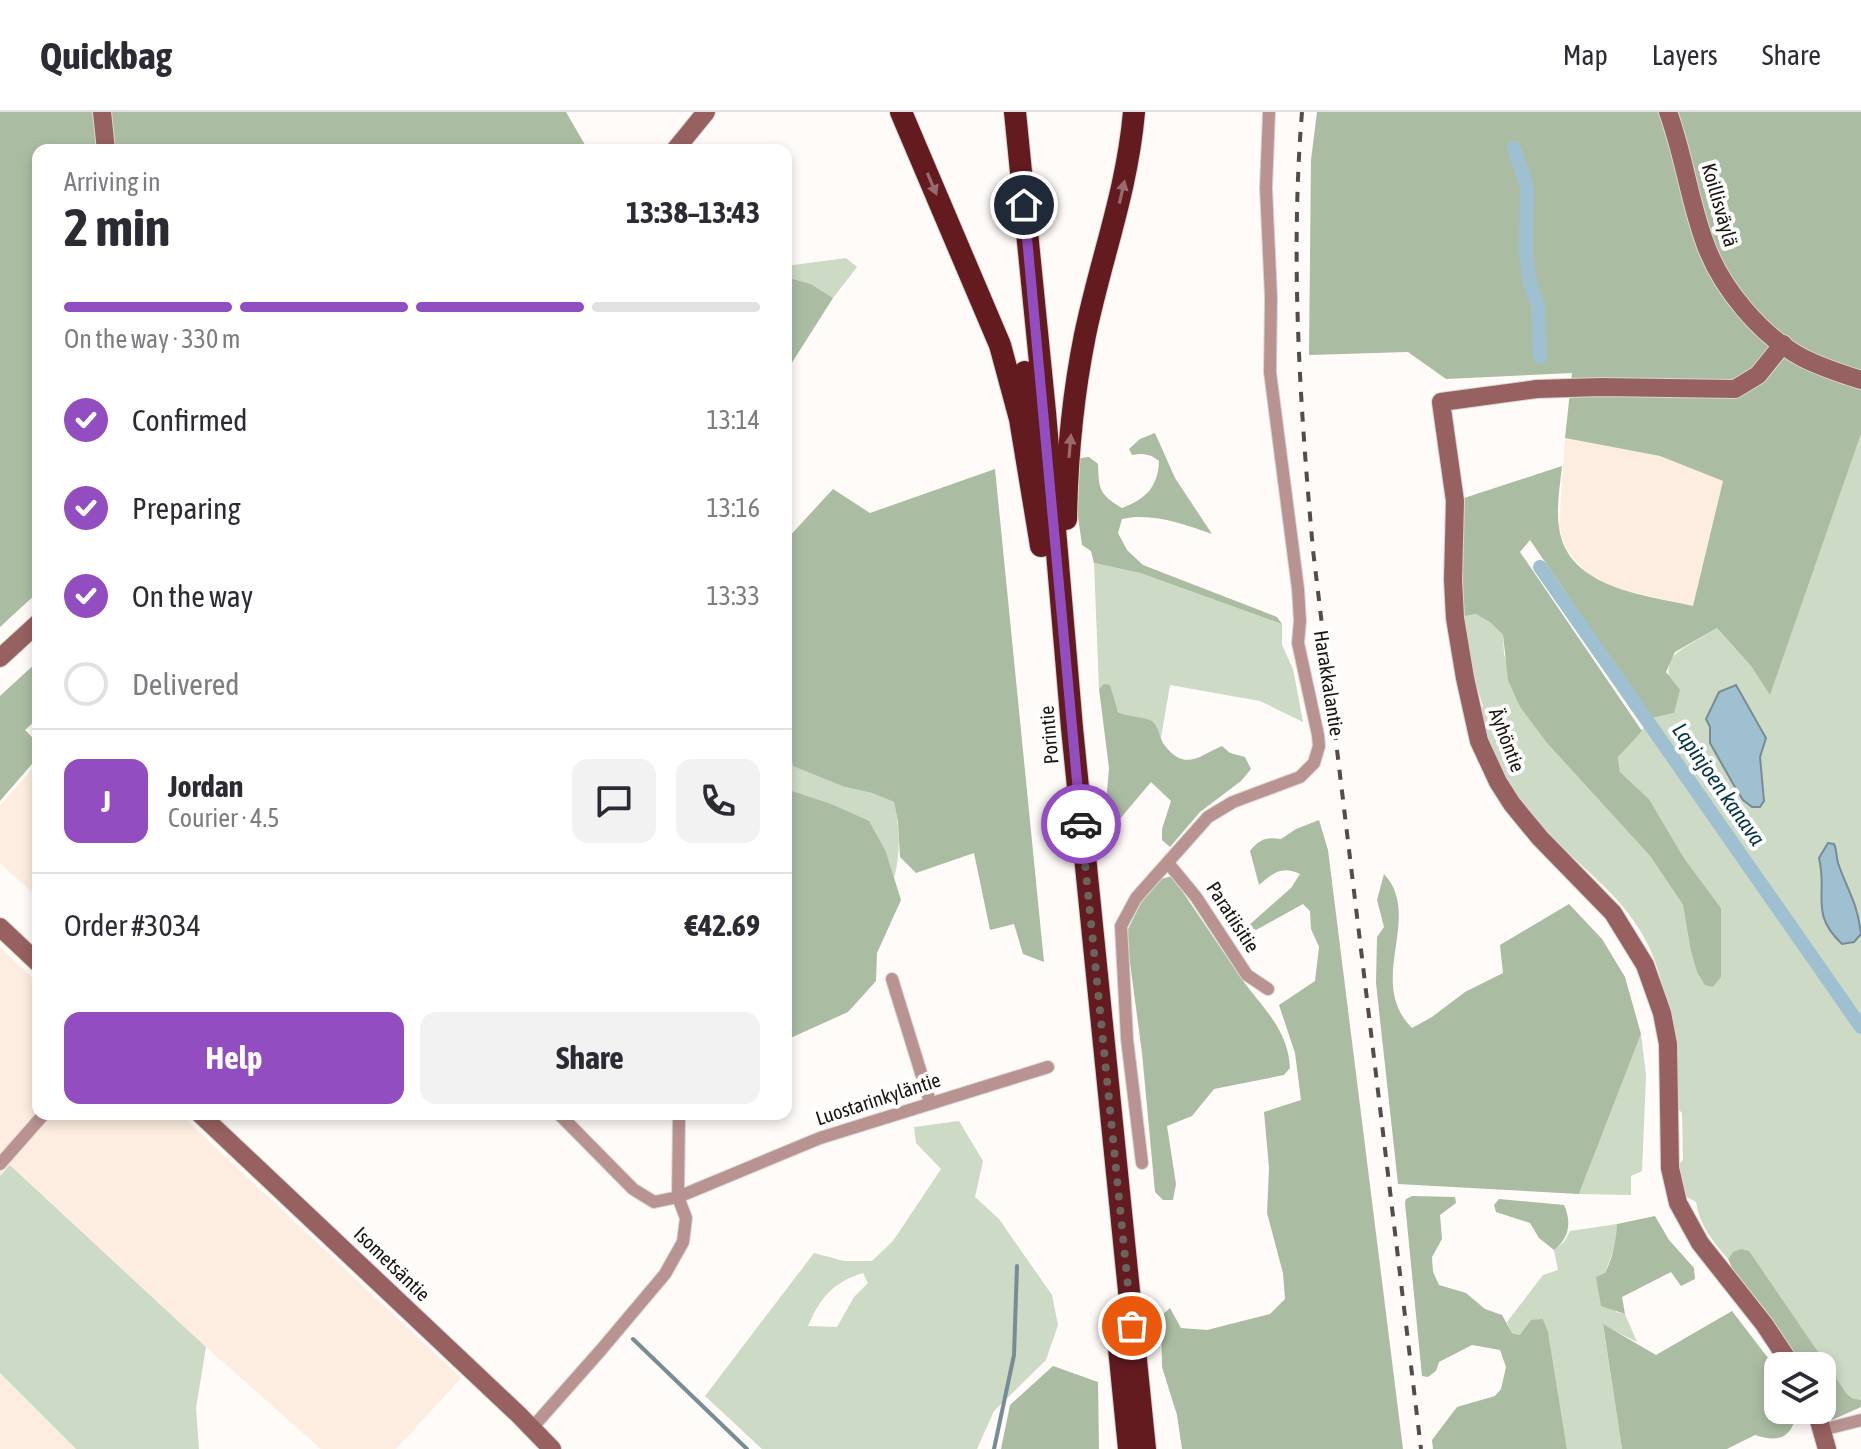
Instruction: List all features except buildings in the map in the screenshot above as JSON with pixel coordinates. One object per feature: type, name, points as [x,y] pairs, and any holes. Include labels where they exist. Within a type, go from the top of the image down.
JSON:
[{"type":"highway","points":[[901,112],[1000,345],[1020,419],[1041,546]]},
{"type":"highway","name":"Porintie","points":[[1002,112],[1129,1449]]},
{"type":"highway","name":"Porintie","points":[[1015,112],[1066,664],[1145,1449]]},
{"type":"highway","points":[[1066,664],[1066,500],[1078,373],[1095,295],[1122,197],[1134,112]]},
{"type":"main road","points":[[102,112],[105,144]]},
{"type":"main road","points":[[680,144],[706,112]]},
{"type":"main road","name":"Koillisväylä","points":[[1668,112],[1705,243],[1715,267],[1739,301],[1759,323],[1802,357],[1861,380]]},
{"type":"main road","name":"Äyhöntie","points":[[1783,344],[1758,375],[1735,389],[1537,389],[1441,402],[1455,501],[1455,618],[1479,741],[1512,804],[1540,838],[1604,902],[1625,929],[1645,965],[1662,1013],[1668,1044],[1670,1168],[1678,1203],[1700,1243],[1783,1352]]},
{"type":"main road","points":[[0,658],[32,629]]},
{"type":"main road","points":[[0,927],[32,957]]},
{"type":"main road","name":"Isometsäntie","points":[[206,1120],[552,1449]]},
{"type":"street","name":"Harakkalantie","points":[[1142,1163],[1127,1039],[1121,926],[1136,898],[1208,817],[1233,802],[1300,777],[1314,763],[1319,746],[1311,692],[1298,643],[1298,589],[1270,372],[1271,297],[1266,188],[1269,112]]},
{"type":"street","name":"Paratiisitie","points":[[1168,863],[1196,897],[1247,975],[1268,989]]},
{"type":"street","points":[[892,979],[930,1102]]},
{"type":"street","name":"Luostarinkyläntie","points":[[678,1197],[820,1138],[1048,1067]]},
{"type":"street","points":[[0,1164],[39,1120]]},
{"type":"street","points":[[565,1120],[633,1189],[654,1202],[678,1197]]},
{"type":"street","points":[[532,1428],[665,1274],[683,1242],[686,1218],[678,1197],[679,1120]]},
{"type":"street","points":[[1824,1440],[1861,1420]]},
{"type":"shaded area","points":[[1565,438],[1660,456],[1723,481],[1694,607],[1612,587],[1586,573],[1567,550],[1559,528]]},
{"type":"shaded area","points":[[32,769],[32,892],[0,863],[0,806]]},
{"type":"shaded area","points":[[0,947],[32,977],[32,1120],[186,1120],[461,1378],[396,1449],[321,1449],[11,1165],[0,1176]]},
{"type":"shaded area","points":[[0,1373],[76,1449],[0,1449]]},
{"type":"green space","points":[[0,112],[566,112],[585,144],[32,144],[32,598],[0,627]]},
{"type":"green space","points":[[1317,112],[1861,112],[1861,434],[1770,695],[1751,666],[1717,628],[1675,652],[1666,672],[1680,690],[1674,713],[1652,718],[1530,540],[1520,552],[1642,731],[1618,757],[1620,772],[1649,799],[1684,858],[1721,908],[1721,977],[1713,987],[1705,985],[1697,972],[1683,905],[1650,856],[1546,742],[1520,707],[1508,680],[1503,635],[1476,614],[1455,618],[1455,501],[1562,466],[1559,528],[1565,548],[1577,564],[1593,577],[1612,586],[1693,606],[1723,481],[1660,456],[1565,438],[1572,373],[1446,379],[1408,352],[1309,355],[1311,160]]},
{"type":"green space","points":[[846,258],[857,267],[833,298],[811,284],[792,279],[792,265]]},
{"type":"green space","points":[[792,279],[811,284],[833,298],[792,363]]},
{"type":"green space","points":[[1155,433],[1175,478],[1212,534],[1156,518],[1122,519],[1118,533],[1127,550],[1143,565],[1277,617],[1282,624],[1140,573],[1094,563],[1091,551],[1082,545],[1071,466],[1073,459],[1089,457],[1098,464],[1102,490],[1122,508],[1138,501],[1153,485],[1159,461],[1146,455],[1132,455],[1129,449],[1140,439]]},
{"type":"green space","points":[[1861,434],[1861,1400],[1852,1398],[1836,1381],[1836,1352],[1813,1352],[1733,1252],[1728,1259],[1722,1253],[1703,1225],[1696,1202],[1687,1197],[1680,1180],[1679,1164],[1683,1160],[1682,1113],[1677,1108],[1670,1026],[1657,966],[1627,911],[1540,826],[1511,787],[1477,715],[1483,706],[1455,618],[1476,614],[1503,635],[1504,654],[1520,707],[1546,742],[1650,856],[1683,905],[1697,972],[1713,987],[1721,976],[1721,908],[1684,858],[1649,799],[1620,772],[1618,757],[1652,718],[1674,713],[1669,677],[1672,658],[1717,628],[1751,666],[1770,694]]},
{"type":"green space","points":[[995,469],[1044,962],[1023,954],[1014,924],[990,930],[974,853],[916,873],[900,857],[894,802],[793,766],[792,533],[833,489],[870,513]]},
{"type":"green space","points":[[1094,563],[1140,573],[1282,624],[1282,645],[1293,669],[1303,722],[1260,701],[1170,685],[1161,738],[1150,722],[1120,713],[1104,685],[1099,689]]},
{"type":"green space","points":[[32,667],[32,724],[25,730],[32,737],[32,764],[0,801],[0,696]]},
{"type":"green space","points":[[1104,684],[1110,685],[1118,712],[1151,721],[1173,754],[1186,760],[1193,759],[1222,746],[1230,753],[1245,757],[1251,769],[1241,781],[1200,812],[1170,847],[1162,840],[1162,829],[1171,801],[1151,782],[1103,839],[1109,768],[1099,689]]},
{"type":"green space","points":[[792,742],[845,787],[894,802],[899,840],[894,878],[886,852],[846,812],[792,791]]},
{"type":"green space","points":[[792,791],[869,821],[886,852],[901,900],[877,953],[876,981],[848,1012],[792,1037]]},
{"type":"green space","points":[[1319,820],[1328,850],[1403,1449],[1182,1449],[1177,1415],[1162,1367],[1161,1316],[1170,1308],[1181,1328],[1207,1330],[1270,1314],[1285,1299],[1283,1273],[1267,1213],[1269,1168],[1264,1112],[1301,1100],[1295,1053],[1279,1005],[1315,981],[1319,947],[1311,929],[1310,911],[1303,904],[1256,930],[1248,926],[1291,888],[1300,874],[1288,870],[1278,872],[1259,885],[1250,851],[1264,840],[1281,839]]},
{"type":"green space","points":[[1384,874],[1395,891],[1399,910],[1393,990],[1399,1010],[1412,1028],[1465,992],[1503,973],[1500,945],[1569,904],[1602,939],[1625,977],[1641,1034],[1579,1194],[1398,1184],[1376,983],[1377,937],[1384,927],[1377,900]]},
{"type":"green space","points":[[1172,876],[1279,1030],[1290,1068],[1284,1075],[1214,1089],[1192,1116],[1167,1126],[1176,1184],[1173,1200],[1163,1200],[1155,1192],[1142,1053],[1126,933],[1144,897],[1161,879]]},
{"type":"green space","points":[[1641,1034],[1646,1075],[1642,1171],[1631,1176],[1631,1195],[1579,1194]]},
{"type":"green space","points":[[959,1121],[983,1161],[975,1197],[999,1219],[1052,1295],[1058,1325],[1046,1360],[994,1411],[977,1449],[762,1449],[705,1396],[814,1253],[844,1261],[872,1261],[893,1241],[941,1169],[916,1143],[914,1127]],"holes":[[[863,1273],[868,1283],[854,1297],[837,1327],[808,1326],[817,1307],[836,1286]]]},
{"type":"green space","points":[[10,1165],[206,1347],[196,1408],[199,1449],[76,1449],[0,1373],[0,1176]]},
{"type":"green space","points":[[1412,1196],[1455,1197],[1456,1203],[1440,1215],[1442,1239],[1432,1257],[1433,1272],[1439,1285],[1466,1293],[1485,1309],[1502,1315],[1512,1333],[1520,1335],[1531,1320],[1543,1319],[1548,1332],[1567,1449],[1433,1449],[1432,1440],[1457,1407],[1495,1396],[1501,1389],[1506,1367],[1500,1350],[1472,1345],[1439,1362],[1436,1371],[1428,1377],[1422,1376],[1405,1203]]},
{"type":"green space","points":[[1499,1199],[1564,1205],[1568,1218],[1566,1235],[1554,1250],[1539,1238],[1530,1223],[1496,1212],[1494,1205]]},
{"type":"green space","points":[[1655,1216],[1669,1240],[1694,1268],[1695,1279],[1681,1286],[1671,1272],[1622,1297],[1625,1314],[1601,1306],[1596,1277],[1605,1273],[1608,1267],[1617,1224]]},
{"type":"green space","points":[[1617,1224],[1616,1243],[1605,1273],[1616,1312],[1625,1314],[1637,1342],[1603,1325],[1622,1449],[1567,1449],[1543,1319],[1520,1335],[1511,1332],[1507,1322],[1543,1275],[1558,1270],[1554,1250],[1564,1242],[1570,1231]]},
{"type":"green space","points":[[1741,1249],[1749,1251],[1818,1352],[1794,1352],[1764,1308],[1734,1272],[1728,1259],[1733,1252]]},
{"type":"green space","points":[[1732,1311],[1764,1353],[1764,1424],[1793,1424],[1792,1427],[1784,1436],[1771,1438],[1755,1435],[1727,1449],[1622,1449],[1603,1324],[1656,1355]]},
{"type":"green space","points":[[1053,1366],[1098,1382],[1099,1449],[1001,1449],[1010,1405]]},
{"type":"green space","points":[[1836,1378],[1846,1393],[1861,1400],[1861,1407],[1836,1418]]},
{"type":"water","points":[[1736,685],[1766,738],[1760,757],[1764,801],[1760,807],[1752,807],[1743,800],[1710,743],[1710,727],[1706,719],[1719,692]]},
{"type":"water","points":[[1828,843],[1835,846],[1838,863],[1857,913],[1861,934],[1854,942],[1842,944],[1832,933],[1823,913],[1819,858]]},
{"type":"waterway","name":"Lapinjoen kanava","points":[[1514,148],[1527,187],[1526,249],[1529,279],[1538,306],[1540,357]]},
{"type":"waterway","name":"Lapinjoen kanava","points":[[1540,567],[1861,1027]]},
{"type":"waterway","points":[[994,1449],[1014,1355],[1017,1266]]},
{"type":"waterway","points":[[633,1339],[747,1449]]},
{"type":"railway","points":[[1302,112],[1298,167],[1298,331],[1313,550],[1421,1449]]},
{"type":"way so far","points":[[1081,824],[1132,1326]]},
{"type":"route","points":[[1024,205],[1081,824]]}]
